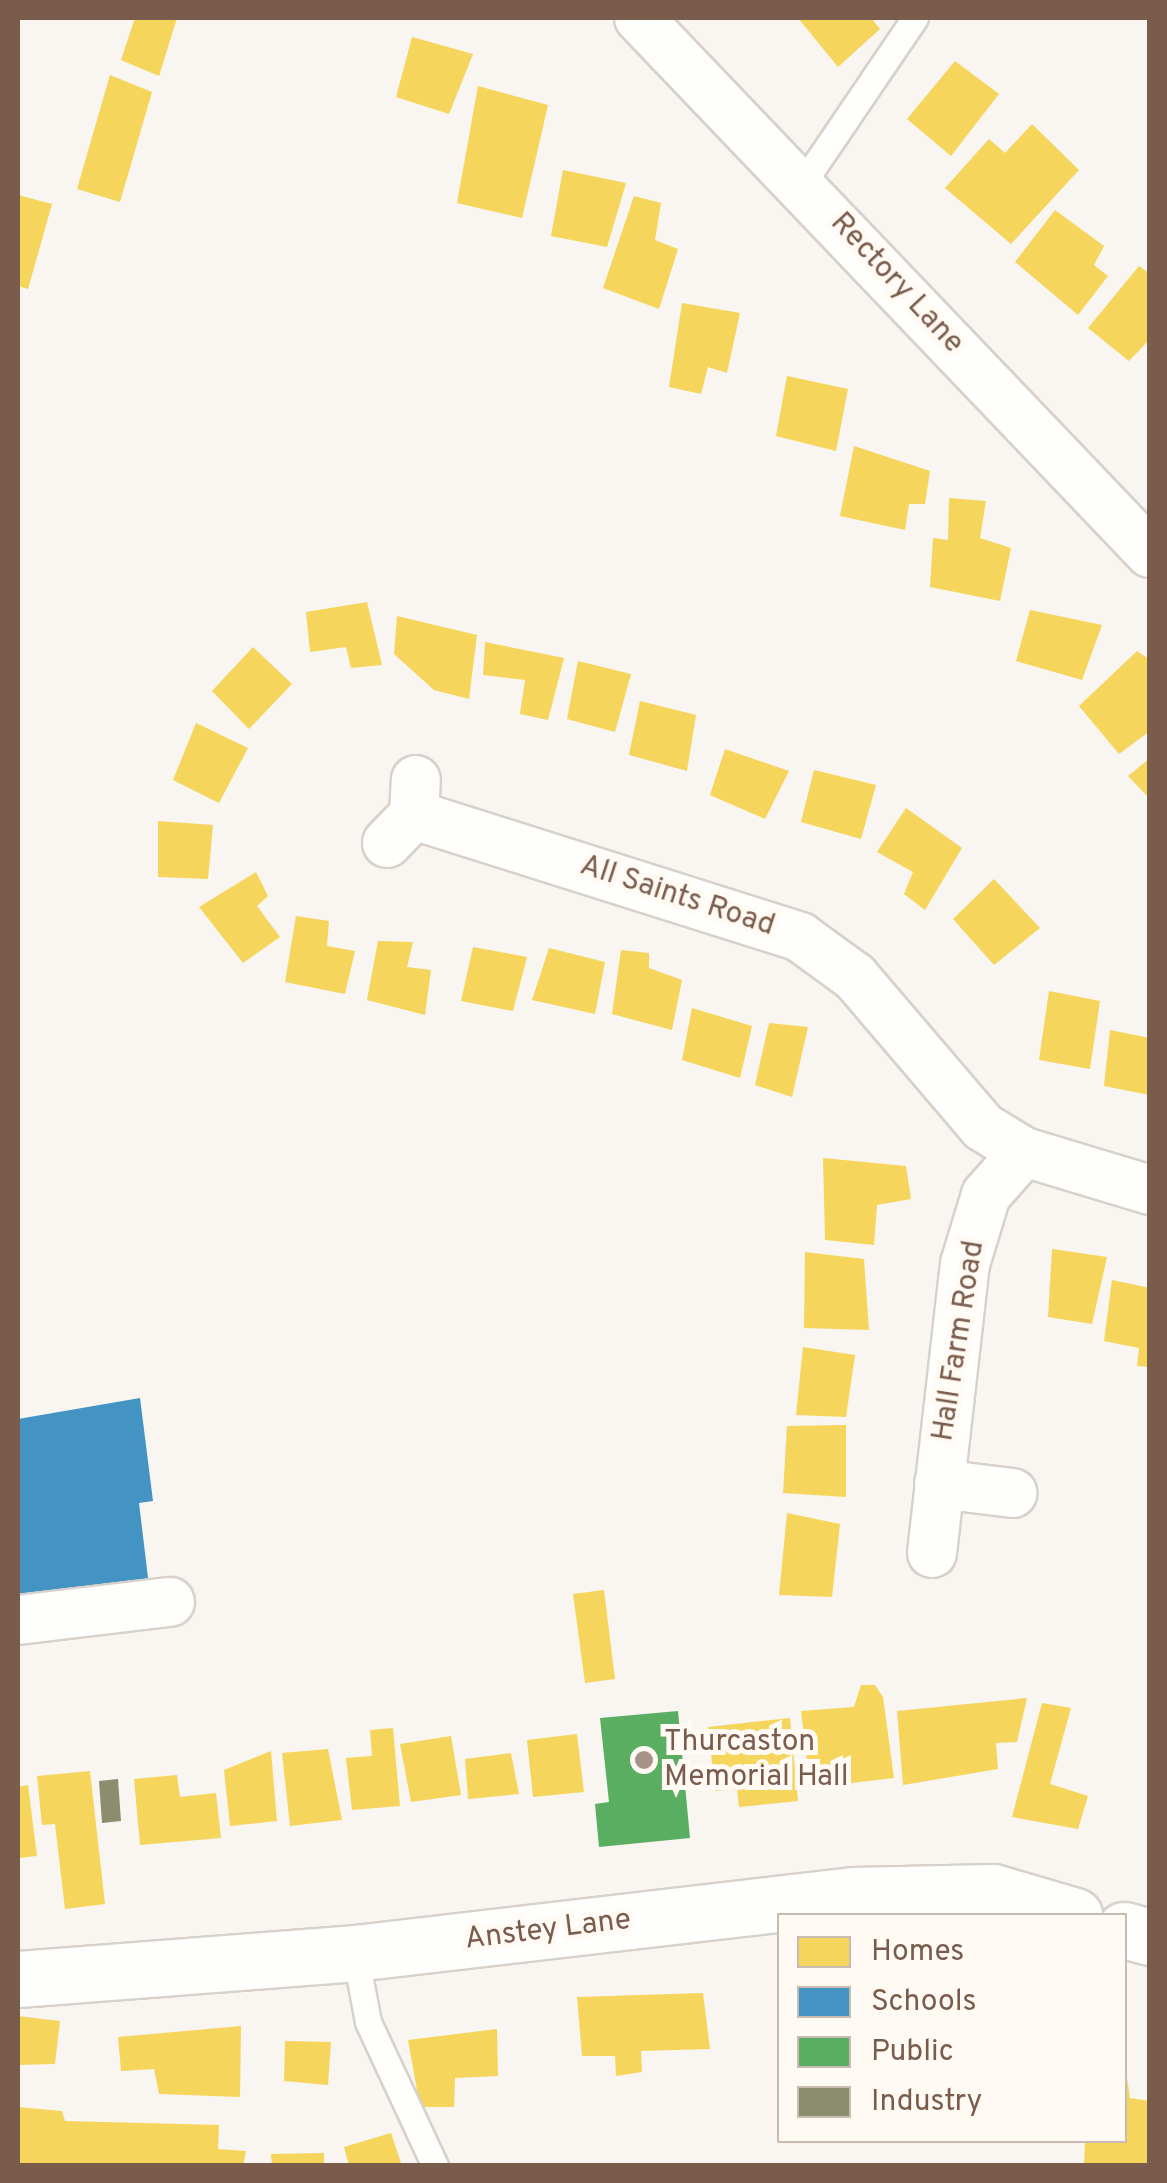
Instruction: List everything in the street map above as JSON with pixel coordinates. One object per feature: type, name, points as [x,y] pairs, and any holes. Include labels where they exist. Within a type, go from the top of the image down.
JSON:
[{"type":"street","name":"Rectory Lane","points":[[639,18],[802,184],[1150,553]]},
{"type":"street","name":"All Saints Road","points":[[406,813],[800,937],[855,978],[983,1127],[1024,1152],[1150,1190]]},
{"type":"street","name":"Hall Farm Road","points":[[932,1552],[965,1264],[986,1195],[1024,1152]]},
{"type":"street","name":"Hall Farm Road","points":[[939,1484],[1012,1492]]},
{"type":"street","points":[[18,1620],[170,1602]]},
{"type":"street","name":"Anstey Lane","points":[[18,1979],[356,1953],[853,1896],[993,1892],[1065,1913]]},
{"type":"lane","points":[[802,184],[915,18]]},
{"type":"lane","points":[[356,1953],[368,2022],[435,2166]]},
{"type":"building: Homes","points":[[135,18],[177,18],[159,76],[121,60]]},
{"type":"building: Homes","points":[[798,18],[871,18],[880,29],[838,67]]},
{"type":"building: Homes","points":[[412,37],[473,54],[449,114],[396,97]]},
{"type":"building: Homes","points":[[955,61],[999,94],[951,156],[907,119]]},
{"type":"building: Homes","points":[[110,75],[152,92],[120,202],[77,189]]},
{"type":"building: Homes","points":[[478,86],[548,105],[522,218],[457,203]]},
{"type":"building: Homes","points":[[1032,124],[1079,170],[1011,244],[945,188],[989,139],[1005,153]]},
{"type":"building: Homes","points":[[563,170],[626,183],[607,247],[551,236]]},
{"type":"building: Homes","points":[[18,195],[52,204],[28,289],[18,286]]},
{"type":"building: Homes","points":[[634,196],[661,203],[655,240],[678,249],[659,309],[603,288]]},
{"type":"building: Homes","points":[[1055,210],[1104,246],[1094,265],[1108,276],[1078,315],[1015,262]]},
{"type":"building: Homes","points":[[1139,266],[1150,274],[1150,339],[1129,361],[1088,328]]},
{"type":"building: Homes","points":[[682,303],[740,313],[727,373],[708,367],[701,394],[669,387]]},
{"type":"building: Homes","points":[[787,376],[848,389],[836,451],[776,436]]},
{"type":"building: Homes","points":[[854,446],[930,471],[925,504],[909,504],[905,530],[840,516]]},
{"type":"building: Homes","points":[[949,498],[986,501],[980,538],[1011,548],[1000,601],[930,587],[933,538],[948,540]]},
{"type":"building: Homes","points":[[367,602],[382,665],[351,668],[346,647],[310,652],[306,612]]},
{"type":"building: Homes","points":[[1030,610],[1102,625],[1082,680],[1016,661]]},
{"type":"building: Homes","points":[[397,616],[477,635],[469,699],[434,690],[394,654]]},
{"type":"building: Homes","points":[[485,642],[564,658],[548,720],[520,714],[525,680],[483,675]]},
{"type":"building: Homes","points":[[253,647],[292,684],[249,729],[212,691]]},
{"type":"building: Homes","points":[[1137,651],[1150,660],[1150,731],[1119,754],[1079,706]]},
{"type":"building: Homes","points":[[578,661],[631,674],[615,732],[567,719]]},
{"type":"building: Homes","points":[[640,701],[696,715],[687,771],[629,755]]},
{"type":"building: Homes","points":[[196,723],[248,748],[219,803],[173,780]]},
{"type":"building: Homes","points":[[725,749],[789,771],[765,819],[710,795]]},
{"type":"building: Homes","points":[[1150,758],[1150,799],[1128,776]]},
{"type":"building: Homes","points":[[814,770],[876,785],[861,839],[801,822]]},
{"type":"building: Homes","points":[[906,808],[962,848],[925,910],[904,894],[913,872],[877,852]]},
{"type":"building: Homes","points":[[158,821],[213,825],[208,879],[158,877]]},
{"type":"building: Homes","points":[[256,872],[268,896],[257,906],[280,937],[243,963],[199,907]]},
{"type":"building: Homes","points":[[994,879],[1040,928],[994,965],[953,919]]},
{"type":"building: Homes","points":[[296,916],[329,921],[327,946],[355,951],[345,994],[285,982]]},
{"type":"building: Homes","points":[[378,941],[413,942],[407,967],[431,970],[425,1015],[367,1000]]},
{"type":"building: Homes","points":[[473,947],[527,957],[513,1011],[461,1001]]},
{"type":"building: Homes","points":[[549,948],[605,962],[595,1014],[532,1000]]},
{"type":"building: Homes","points":[[621,950],[649,953],[649,968],[682,980],[672,1030],[612,1014]]},
{"type":"building: Homes","points":[[1049,991],[1100,1001],[1090,1069],[1039,1060]]},
{"type":"building: Homes","points":[[692,1008],[752,1026],[740,1078],[682,1060]]},
{"type":"building: Homes","points":[[769,1023],[808,1027],[792,1097],[755,1085]]},
{"type":"building: Homes","points":[[1110,1030],[1150,1038],[1150,1095],[1104,1086]]},
{"type":"building: Homes","points":[[823,1158],[906,1166],[911,1199],[877,1205],[874,1245],[825,1240]]},
{"type":"building: Homes","points":[[1052,1249],[1107,1257],[1092,1324],[1048,1317]]},
{"type":"building: Homes","points":[[805,1252],[864,1259],[869,1330],[804,1328]]},
{"type":"building: Homes","points":[[1112,1280],[1150,1288],[1150,1367],[1137,1366],[1139,1348],[1104,1341]]},
{"type":"building: Homes","points":[[803,1347],[855,1355],[846,1417],[796,1415]]},
{"type":"building: Homes","points":[[846,1425],[846,1497],[783,1493],[787,1426]]},
{"type":"building: Homes","points":[[787,1513],[840,1524],[832,1597],[779,1595]]},
{"type":"building: Homes","points":[[604,1590],[615,1679],[585,1683],[573,1594]]},
{"type":"building: Homes","points":[[861,1685],[875,1685],[883,1697],[894,1778],[826,1786],[824,1768],[808,1769],[801,1711],[854,1707]]},
{"type":"building: Homes","points":[[1027,1698],[1017,1742],[996,1743],[998,1769],[903,1785],[897,1711]]},
{"type":"building: Homes","points":[[1042,1703],[1071,1708],[1050,1784],[1088,1796],[1078,1829],[1012,1817]]},
{"type":"building: Homes","points":[[790,1718],[798,1801],[739,1807],[737,1789],[715,1791],[708,1727]]},
{"type":"building: Homes","points":[[393,1728],[400,1806],[352,1810],[346,1758],[372,1756],[370,1730]]},
{"type":"building: Homes","points":[[577,1734],[584,1792],[533,1797],[527,1740]]},
{"type":"building: Homes","points":[[451,1736],[461,1795],[411,1802],[400,1744]]},
{"type":"building: Homes","points":[[328,1749],[342,1820],[290,1826],[282,1753]]},
{"type":"building: Homes","points":[[271,1751],[277,1821],[230,1826],[224,1770]]},
{"type":"building: Homes","points":[[511,1753],[519,1794],[468,1799],[465,1759]]},
{"type":"building: Homes","points":[[90,1771],[105,1904],[65,1909],[55,1824],[42,1825],[37,1776]]},
{"type":"building: Homes","points":[[177,1775],[180,1797],[216,1793],[221,1838],[140,1845],[134,1779]]},
{"type":"building: Homes","points":[[28,1785],[37,1856],[18,1858],[18,1787]]},
{"type":"building: Homes","points":[[703,1993],[710,2049],[641,2051],[642,2072],[616,2076],[615,2056],[582,2056],[577,1997]]},
{"type":"building: Homes","points":[[18,2016],[60,2021],[55,2064],[18,2065]]},
{"type":"building: Homes","points":[[241,2026],[240,2097],[159,2094],[154,2069],[121,2071],[118,2037]]},
{"type":"building: Homes","points":[[497,2029],[498,2076],[455,2078],[454,2107],[420,2107],[408,2040]]},
{"type":"building: Homes","points":[[285,2041],[331,2042],[328,2085],[284,2081]]},
{"type":"building: Homes","points":[[1127,2077],[1130,2098],[1150,2101],[1150,2166],[1084,2165],[1085,2143],[1127,2143]]},
{"type":"building: Homes","points":[[18,2107],[62,2111],[65,2121],[219,2125],[218,2149],[246,2151],[243,2166],[18,2166]]},
{"type":"building: Homes","points":[[391,2133],[402,2166],[349,2166],[344,2147]]},
{"type":"building: Homes","points":[[324,2153],[324,2166],[272,2166],[271,2154]]},
{"type":"building: Schools","points":[[140,1398],[153,1501],[139,1503],[149,1586],[18,1602],[18,1419]]},
{"type":"building: Public","name":"Thurcaston Memorial Hall","points":[[678,1711],[690,1838],[599,1847],[595,1804],[609,1802],[600,1718]]},
{"type":"building: Industry","points":[[118,1779],[121,1821],[102,1823],[99,1781]]},
{"type":"place","name":"Thurcaston Memorial Hall","points":[[644,1760]]}]
